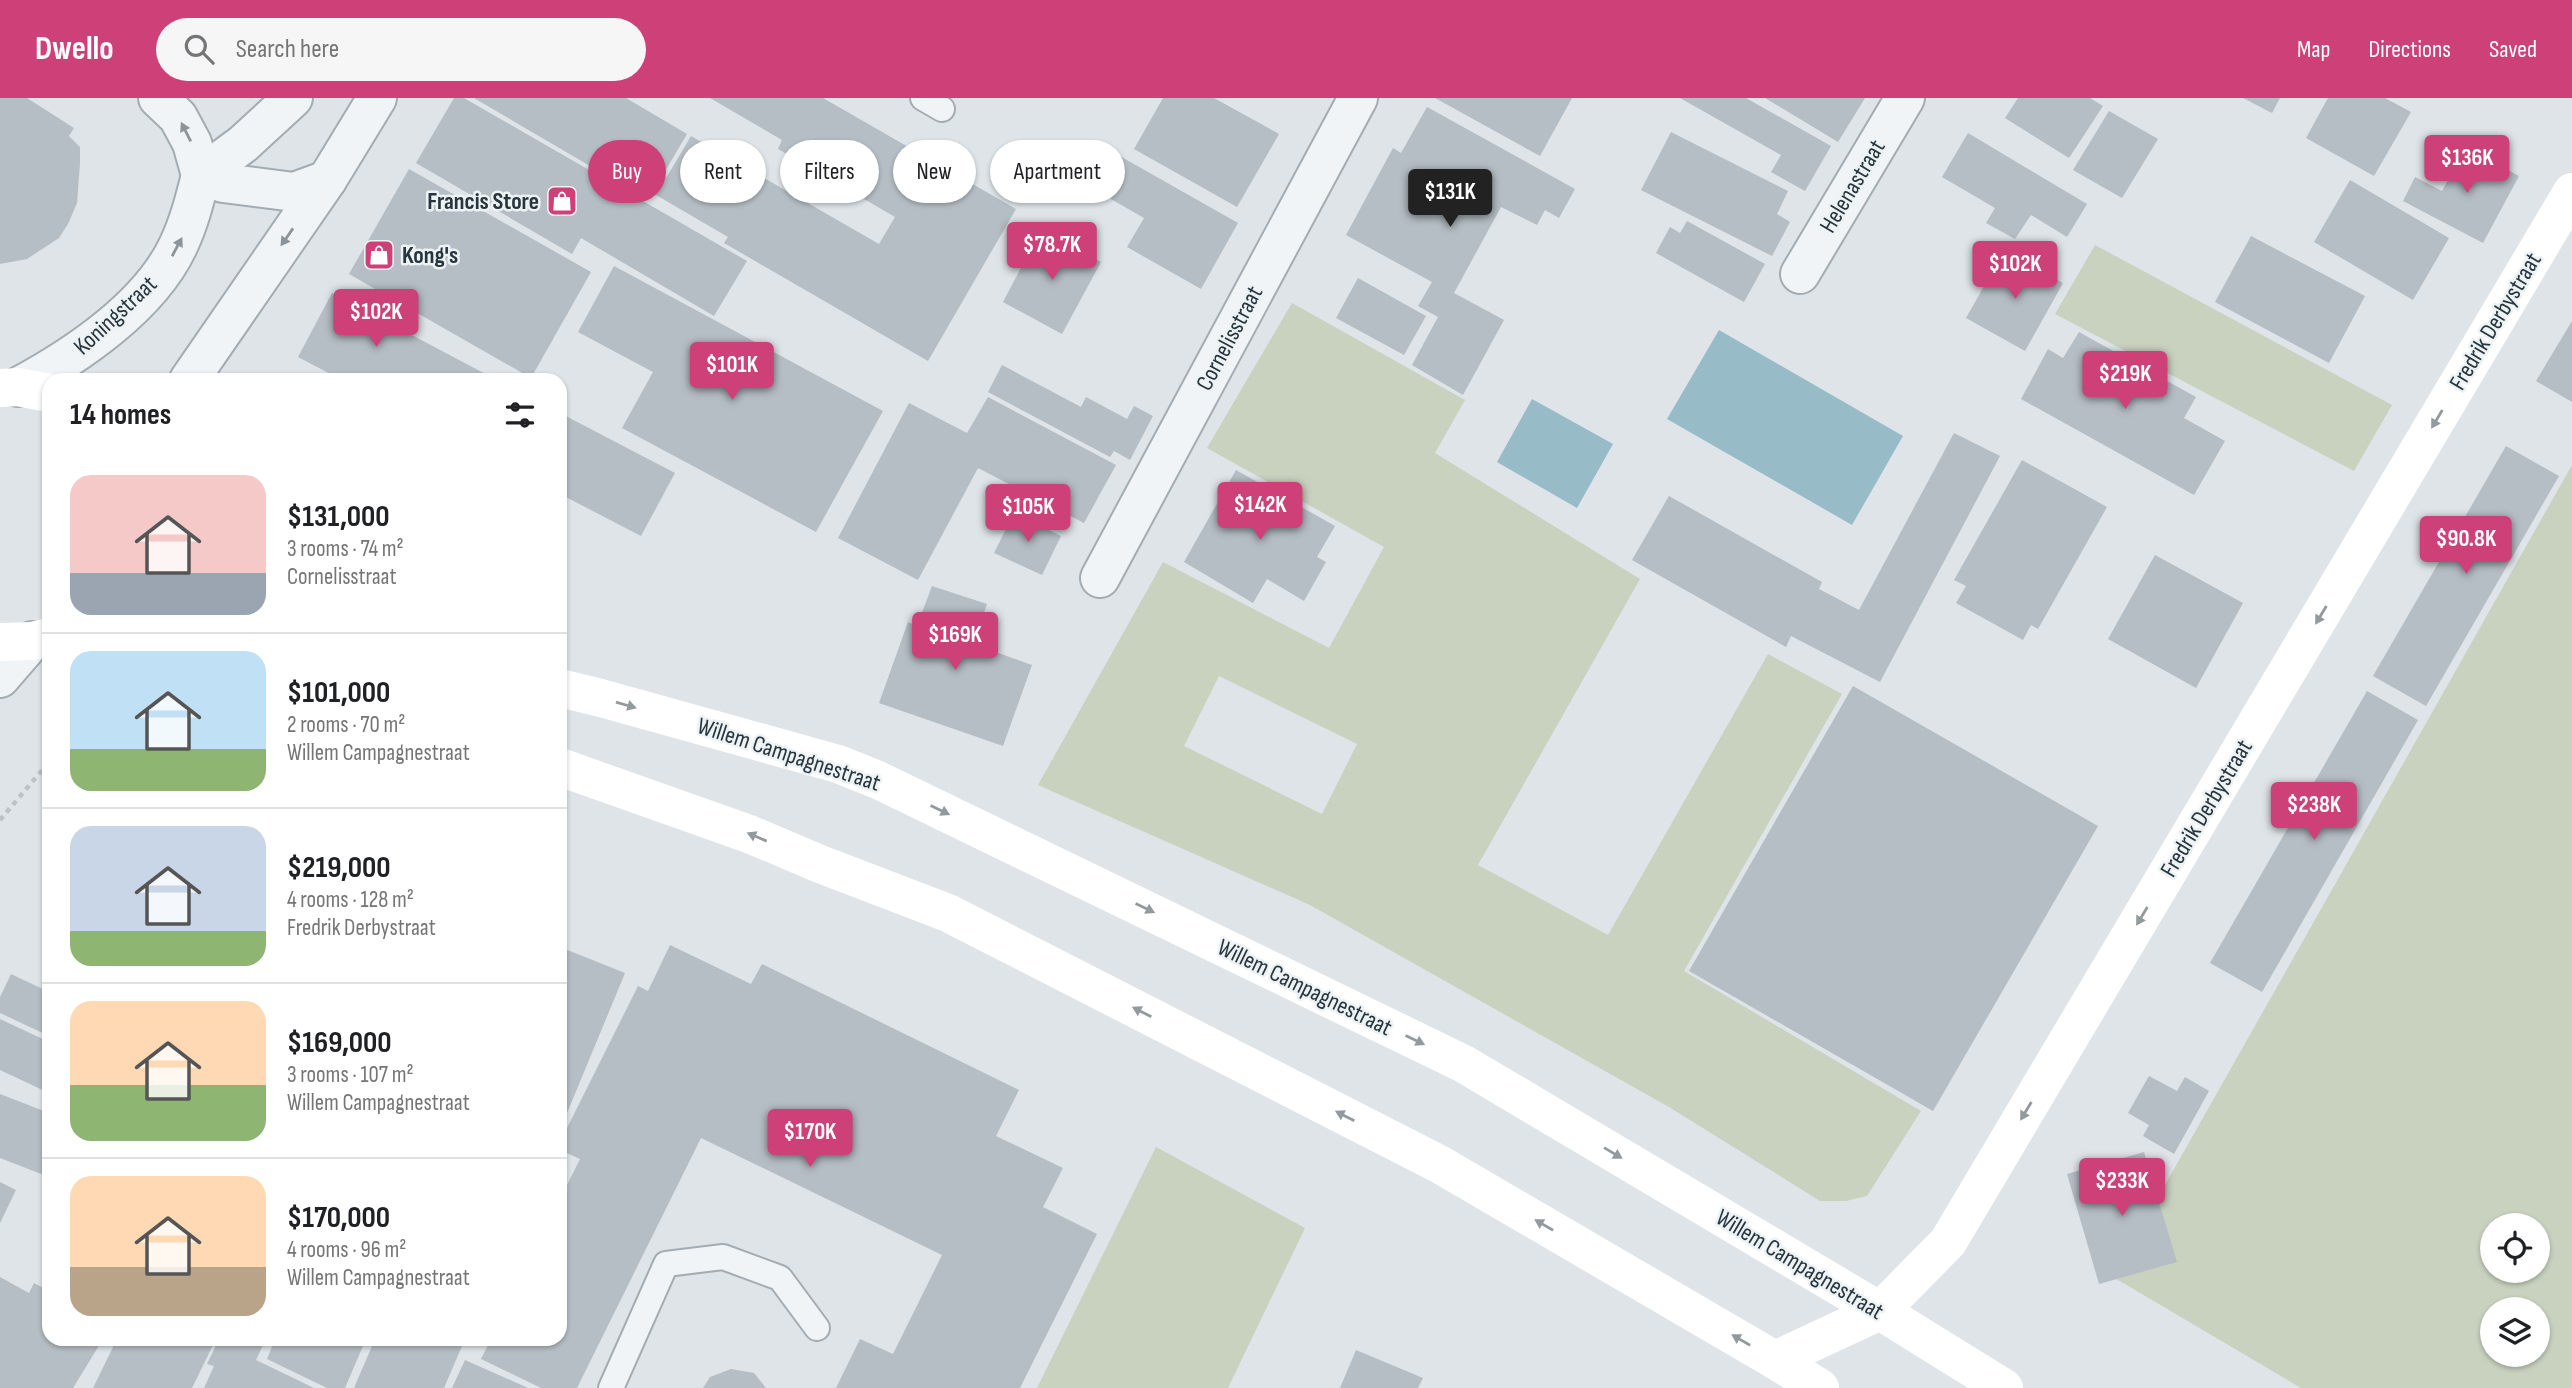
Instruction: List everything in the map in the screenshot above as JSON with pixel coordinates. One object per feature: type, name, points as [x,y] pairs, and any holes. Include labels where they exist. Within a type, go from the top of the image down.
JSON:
[{"type":"main road","name":"Fredrik Derbystraat","points":[[1775,1360],[1880,1311],[1948,1242],[2572,192]]},
{"type":"main road","name":"Willem Campagnestraat","points":[[567,690],[825,761],[878,780],[1464,1064],[1880,1311],[2004,1388]]},
{"type":"main road","points":[[567,769],[749,834],[948,913],[1439,1164],[1820,1388]]},
{"type":"street","points":[[158,98],[178,117],[192,143],[201,174]]},
{"type":"street","points":[[201,174],[243,144],[293,98]]},
{"type":"street","points":[[194,373],[327,180],[377,98]]},
{"type":"street","name":"Cornelisstraat","points":[[1100,578],[1358,98]]},
{"type":"street","name":"Helenastraat","points":[[1800,274],[1905,98]]},
{"type":"street","points":[[201,174],[223,183],[294,192],[327,180]]},
{"type":"street","name":"Koningstraat","points":[[48,373],[102,332],[152,286],[177,248],[192,211],[201,174]]},
{"type":"street","name":"Koningstraat","points":[[22,390],[42,377]]},
{"type":"street","points":[[0,678],[27,640]]},
{"type":"lane","points":[[611,1388],[666,1264],[723,1257],[780,1278],[817,1328]]},
{"type":"path","points":[[0,820],[42,770]]},
{"type":"green space","points":[[2095,245],[2392,405],[2354,471],[2055,314]]},
{"type":"green space","points":[[1292,303],[1465,400],[1435,453],[1640,579],[1478,865],[1608,935],[1768,654],[1842,694],[1684,971],[1921,1111],[1867,1196],[1846,1201],[1820,1201],[1669,1107],[1310,905],[1038,785],[1163,562],[1329,648],[1384,547],[1207,448]],"holes":[[[1219,676],[1357,744],[1322,814],[1184,746]]]},
{"type":"green space","points":[[2572,465],[2572,1388],[2301,1388],[2113,1277]]},
{"type":"green space","points":[[1156,1147],[1305,1228],[1228,1388],[1037,1388]]},
{"type":"water","points":[[1719,330],[1903,436],[1852,525],[1667,419]]},
{"type":"water","points":[[1532,399],[1613,444],[1577,508],[1497,462]]},
{"type":"building","points":[[0,98],[27,98],[74,128],[69,136],[80,147],[80,163],[77,203],[59,238],[27,259],[0,264]]},
{"type":"building","name":"Francis Store","points":[[454,98],[464,98],[588,169],[588,203],[646,203],[747,261],[714,316],[581,238],[572,254],[416,163]]},
{"type":"building","points":[[474,98],[626,98],[687,134],[683,140],[680,140],[680,146],[666,170],[666,140],[588,140],[588,165]]},
{"type":"building","points":[[710,98],[823,98],[896,140],[893,140],[893,203],[976,203],[976,186],[990,194],[990,203],[1006,203],[1016,209],[928,361],[724,243],[728,237],[666,201],[666,178],[680,155],[680,203],[766,203],[766,179],[780,187],[780,203],[808,203],[879,244],[895,217],[871,203],[879,203],[879,140],[782,140]]},
{"type":"building","points":[[1163,98],[1214,98],[1279,134],[1237,207],[1134,149]]},
{"type":"building","points":[[1435,98],[1572,98],[1540,156]]},
{"type":"building","points":[[1680,98],[1746,98],[1831,146],[1805,191],[1771,172],[1781,155]]},
{"type":"building","points":[[1765,98],[1865,98],[1838,142]]},
{"type":"building","points":[[2018,98],[2090,98],[2103,106],[2069,158],[2005,118]]},
{"type":"building","points":[[2243,98],[2280,98],[2272,113]]},
{"type":"building","points":[[2328,98],[2385,98],[2411,112],[2374,176],[2306,138]]},
{"type":"building","points":[[1427,107],[1575,189],[1559,218],[1545,210],[1537,225],[1501,207],[1454,293],[1504,320],[1463,395],[1412,365],[1438,317],[1418,306],[1432,282],[1346,235],[1393,148],[1401,153]]},
{"type":"building","points":[[2109,111],[2158,139],[2122,198],[2073,170]]},
{"type":"building","points":[[1671,132],[1788,191],[1777,214],[1790,222],[1772,256],[1641,190]]},
{"type":"building","points":[[1968,133],[2087,204],[2067,237],[2031,215],[2015,239],[1986,223],[1995,208],[1942,177]]},
{"type":"building","points":[[2466,147],[2519,176],[2483,243],[2403,201],[2415,177],[2442,191]]},
{"type":"building","points":[[1125,159],[1238,223],[1201,289],[1127,247],[1144,218],[1118,203],[1125,203]]},
{"type":"building","points":[[409,169],[591,272],[534,373],[522,373],[349,274]]},
{"type":"building","points":[[2350,180],[2449,238],[2413,300],[2314,242]]},
{"type":"building","points":[[1687,221],[1765,264],[1744,302],[1656,253],[1670,227],[1680,233]]},
{"type":"building","points":[[1041,230],[1101,262],[1062,334],[1003,302]]},
{"type":"building","points":[[2251,236],[2365,296],[2329,363],[2215,302]]},
{"type":"building","points":[[2004,251],[2063,283],[2025,351],[1966,318]]},
{"type":"building","points":[[614,266],[883,411],[816,532],[622,428],[653,372],[578,332]]},
{"type":"building","points":[[1358,278],[1426,316],[1404,355],[1336,318]]},
{"type":"building","points":[[332,293],[484,373],[329,373],[298,357]]},
{"type":"building","points":[[2572,321],[2572,402],[2536,381]]},
{"type":"building","points":[[2079,332],[2196,397],[2184,418],[2225,441],[2194,495],[2021,399],[2048,349],[2063,358]]},
{"type":"building","points":[[1002,365],[1081,407],[1086,397],[1127,419],[1134,406],[1153,416],[1130,460],[1114,451],[1110,457],[988,392]]},
{"type":"building","points":[[988,397],[1116,465],[1084,523],[978,468],[918,580],[838,538],[909,403],[967,433]]},
{"type":"building","points":[[567,417],[675,473],[641,536],[567,498]]},
{"type":"building","points":[[1954,433],[2000,456],[1880,682],[1791,636],[1786,647],[1632,560],[1669,496],[1822,582],[1819,589],[1859,610]]},
{"type":"building","points":[[2506,446],[2559,476],[2426,706],[2373,676]]},
{"type":"building","points":[[2022,460],[2107,507],[2038,629],[2031,625],[2023,640],[1956,603],[1966,586],[1954,580]]},
{"type":"building","points":[[1236,470],[1335,526],[1317,557],[1326,562],[1304,601],[1267,579],[1253,603],[1184,562]]},
{"type":"building","points":[[1014,513],[1061,536],[1042,575],[994,553]]},
{"type":"building","points":[[2155,555],[2243,603],[2196,688],[2108,639]]},
{"type":"building","points":[[932,586],[987,604],[973,644],[1032,665],[1003,746],[879,703],[908,622],[917,626]]},
{"type":"building","points":[[1853,686],[2098,826],[1933,1111],[1689,971]]},
{"type":"building","points":[[2367,691],[2418,720],[2262,992],[2210,963]]},
{"type":"building","points":[[670,945],[751,984],[762,964],[1019,1090],[996,1136],[1063,1168],[1043,1207],[1097,1234],[1020,1388],[836,1388],[860,1339],[893,1354],[942,1255],[701,1138],[577,1388],[541,1388],[481,1359],[488,1346],[567,1346],[567,1185],[580,1159],[567,1153],[567,1128],[638,986],[648,991]]},
{"type":"building","points":[[567,950],[625,973],[567,1113]]},
{"type":"building","points":[[11,974],[42,989],[42,1033],[0,1013],[0,997]]},
{"type":"building","points":[[0,1019],[42,1039],[42,1090],[0,1070]]},
{"type":"building","points":[[2149,1076],[2177,1091],[2185,1077],[2209,1091],[2174,1154],[2143,1136],[2149,1125],[2128,1113]]},
{"type":"building","points":[[0,1094],[42,1110],[42,1174],[0,1158]]},
{"type":"building","points":[[2144,1152],[2177,1262],[2099,1284],[2067,1174]]},
{"type":"building","points":[[0,1182],[16,1190],[0,1223]]},
{"type":"building","points":[[0,1277],[29,1293],[34,1283],[42,1287],[42,1346],[99,1346],[73,1388],[0,1388]]},
{"type":"building","points":[[114,1346],[213,1346],[192,1388],[93,1388]]},
{"type":"building","points":[[216,1346],[263,1346],[256,1360],[314,1388],[204,1388],[214,1366],[207,1364]]},
{"type":"building","points":[[272,1346],[363,1346],[345,1388],[327,1388],[267,1359]]},
{"type":"building","points":[[372,1346],[462,1346],[444,1388],[354,1388]]},
{"type":"building","points":[[1356,1350],[1423,1378],[1418,1388],[1340,1388]]},
{"type":"building","points":[[465,1360],[528,1388],[452,1388]]},
{"type":"building","points":[[731,1369],[754,1373],[766,1388],[703,1388],[710,1377]]},
{"type":"place","name":"Francis Store","points":[[562,201]]},
{"type":"place","name":"Kong's","points":[[379,255]]}]
